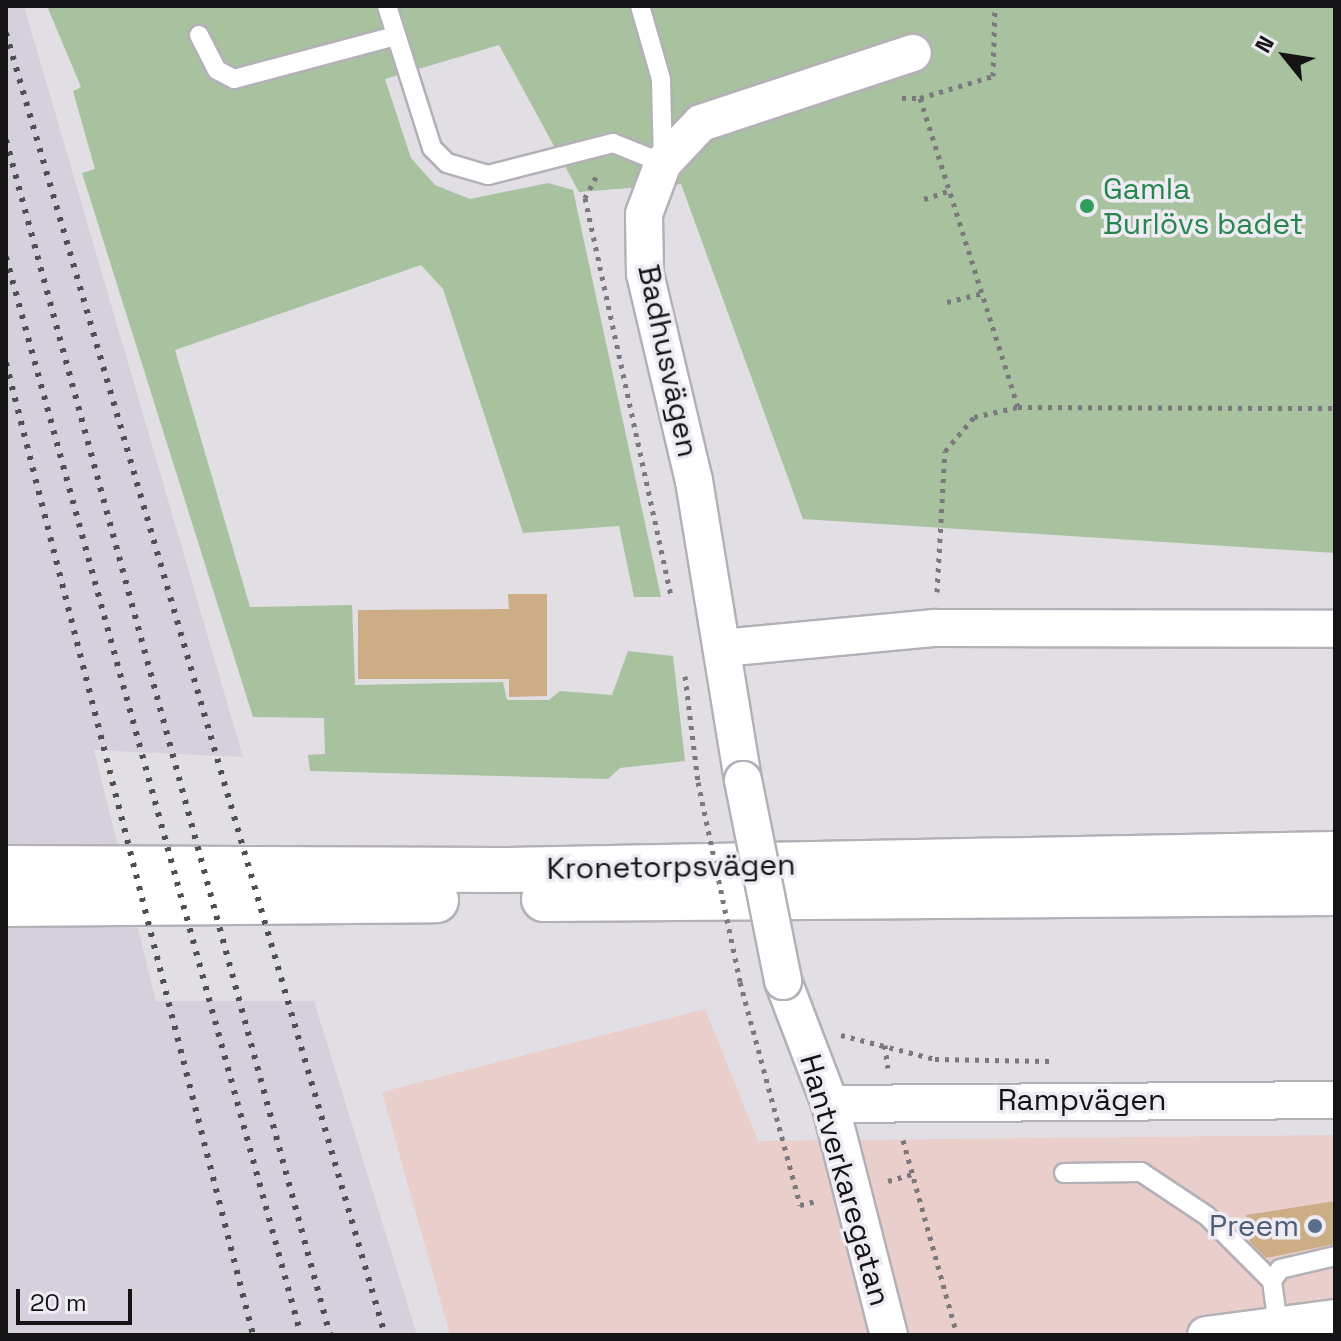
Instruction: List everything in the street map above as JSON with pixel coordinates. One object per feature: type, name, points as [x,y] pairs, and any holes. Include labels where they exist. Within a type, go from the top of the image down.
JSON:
[{"type":"main road","name":"Kronetorpsvägen","points":[[6,868],[508,870],[1335,854]]},
{"type":"main road","name":"Kronetorpsvägen","points":[[6,904],[1335,893]]},
{"type":"street","name":"Badhusvägen","points":[[743,780],[694,481],[645,274],[644,214],[663,163],[701,123],[740,104],[913,53]]},
{"type":"street","points":[[722,648],[935,628],[1335,629]]},
{"type":"street","name":"Hantverkaregatan","points":[[743,780],[783,981],[830,1104],[889,1335]]},
{"type":"street","name":"Rampvägen","points":[[830,1104],[1335,1100]]},
{"type":"street","points":[[1206,1335],[1335,1318]]},
{"type":"lane","points":[[387,6],[432,148],[447,163],[488,175],[613,143],[663,163],[661,79],[640,6]]},
{"type":"lane","points":[[199,35],[217,70],[234,79],[396,36]]},
{"type":"lane","points":[[1064,1173],[1141,1172],[1207,1216],[1272,1281],[1278,1326]]},
{"type":"lane","points":[[1272,1281],[1280,1269],[1335,1256]]},
{"type":"path","points":[[892,98],[920,98],[993,76],[995,6]]},
{"type":"path","points":[[920,98],[1018,407]]},
{"type":"path","points":[[924,199],[949,191]]},
{"type":"path","points":[[585,198],[673,604]]},
{"type":"path","points":[[947,302],[982,293]]},
{"type":"path","points":[[935,628],[945,451],[974,417],[1018,407],[1335,408]]},
{"type":"path","points":[[684,671],[698,782],[740,982]]},
{"type":"path","points":[[757,1044],[803,1036],[858,1035],[935,1059],[1060,1061]]},
{"type":"path","points":[[885,1045],[892,1103],[957,1335]]},
{"type":"shaded area","points":[[6,6],[24,6],[243,757],[94,750],[156,1001],[314,1001],[417,1335],[6,1335]]},
{"type":"shaded area","points":[[705,1009],[758,1141],[1335,1135],[1335,1335],[450,1335],[382,1092]]},
{"type":"green space","points":[[47,6],[1335,6],[1335,553],[803,519],[681,184],[579,192],[499,45],[385,79],[411,158],[435,185],[470,199],[548,183],[573,190],[661,597],[634,597],[619,526],[523,533],[443,289],[421,265],[175,350],[250,607],[352,605],[355,685],[503,682],[507,700],[549,700],[560,691],[612,695],[628,651],[673,656],[685,761],[620,768],[608,779],[310,771],[308,755],[325,754],[324,718],[253,717],[82,173],[95,169],[73,91],[81,87]]},
{"type":"building","points":[[508,594],[547,594],[547,696],[509,697],[509,679],[358,679],[358,610],[509,609]]},
{"type":"building","points":[[1335,1201],[1335,1244],[1266,1258],[1250,1242],[1246,1215]]},
{"type":"railway","points":[[6,33],[385,1335]]},
{"type":"railway","points":[[6,140],[330,1335]]},
{"type":"railway","points":[[6,257],[301,1335]]},
{"type":"railway","points":[[6,363],[253,1335]]},
{"type":"place","name":"Gamla Burlövs badet","points":[[1087,206]]},
{"type":"place","name":"Preem","points":[[1315,1226]]}]
